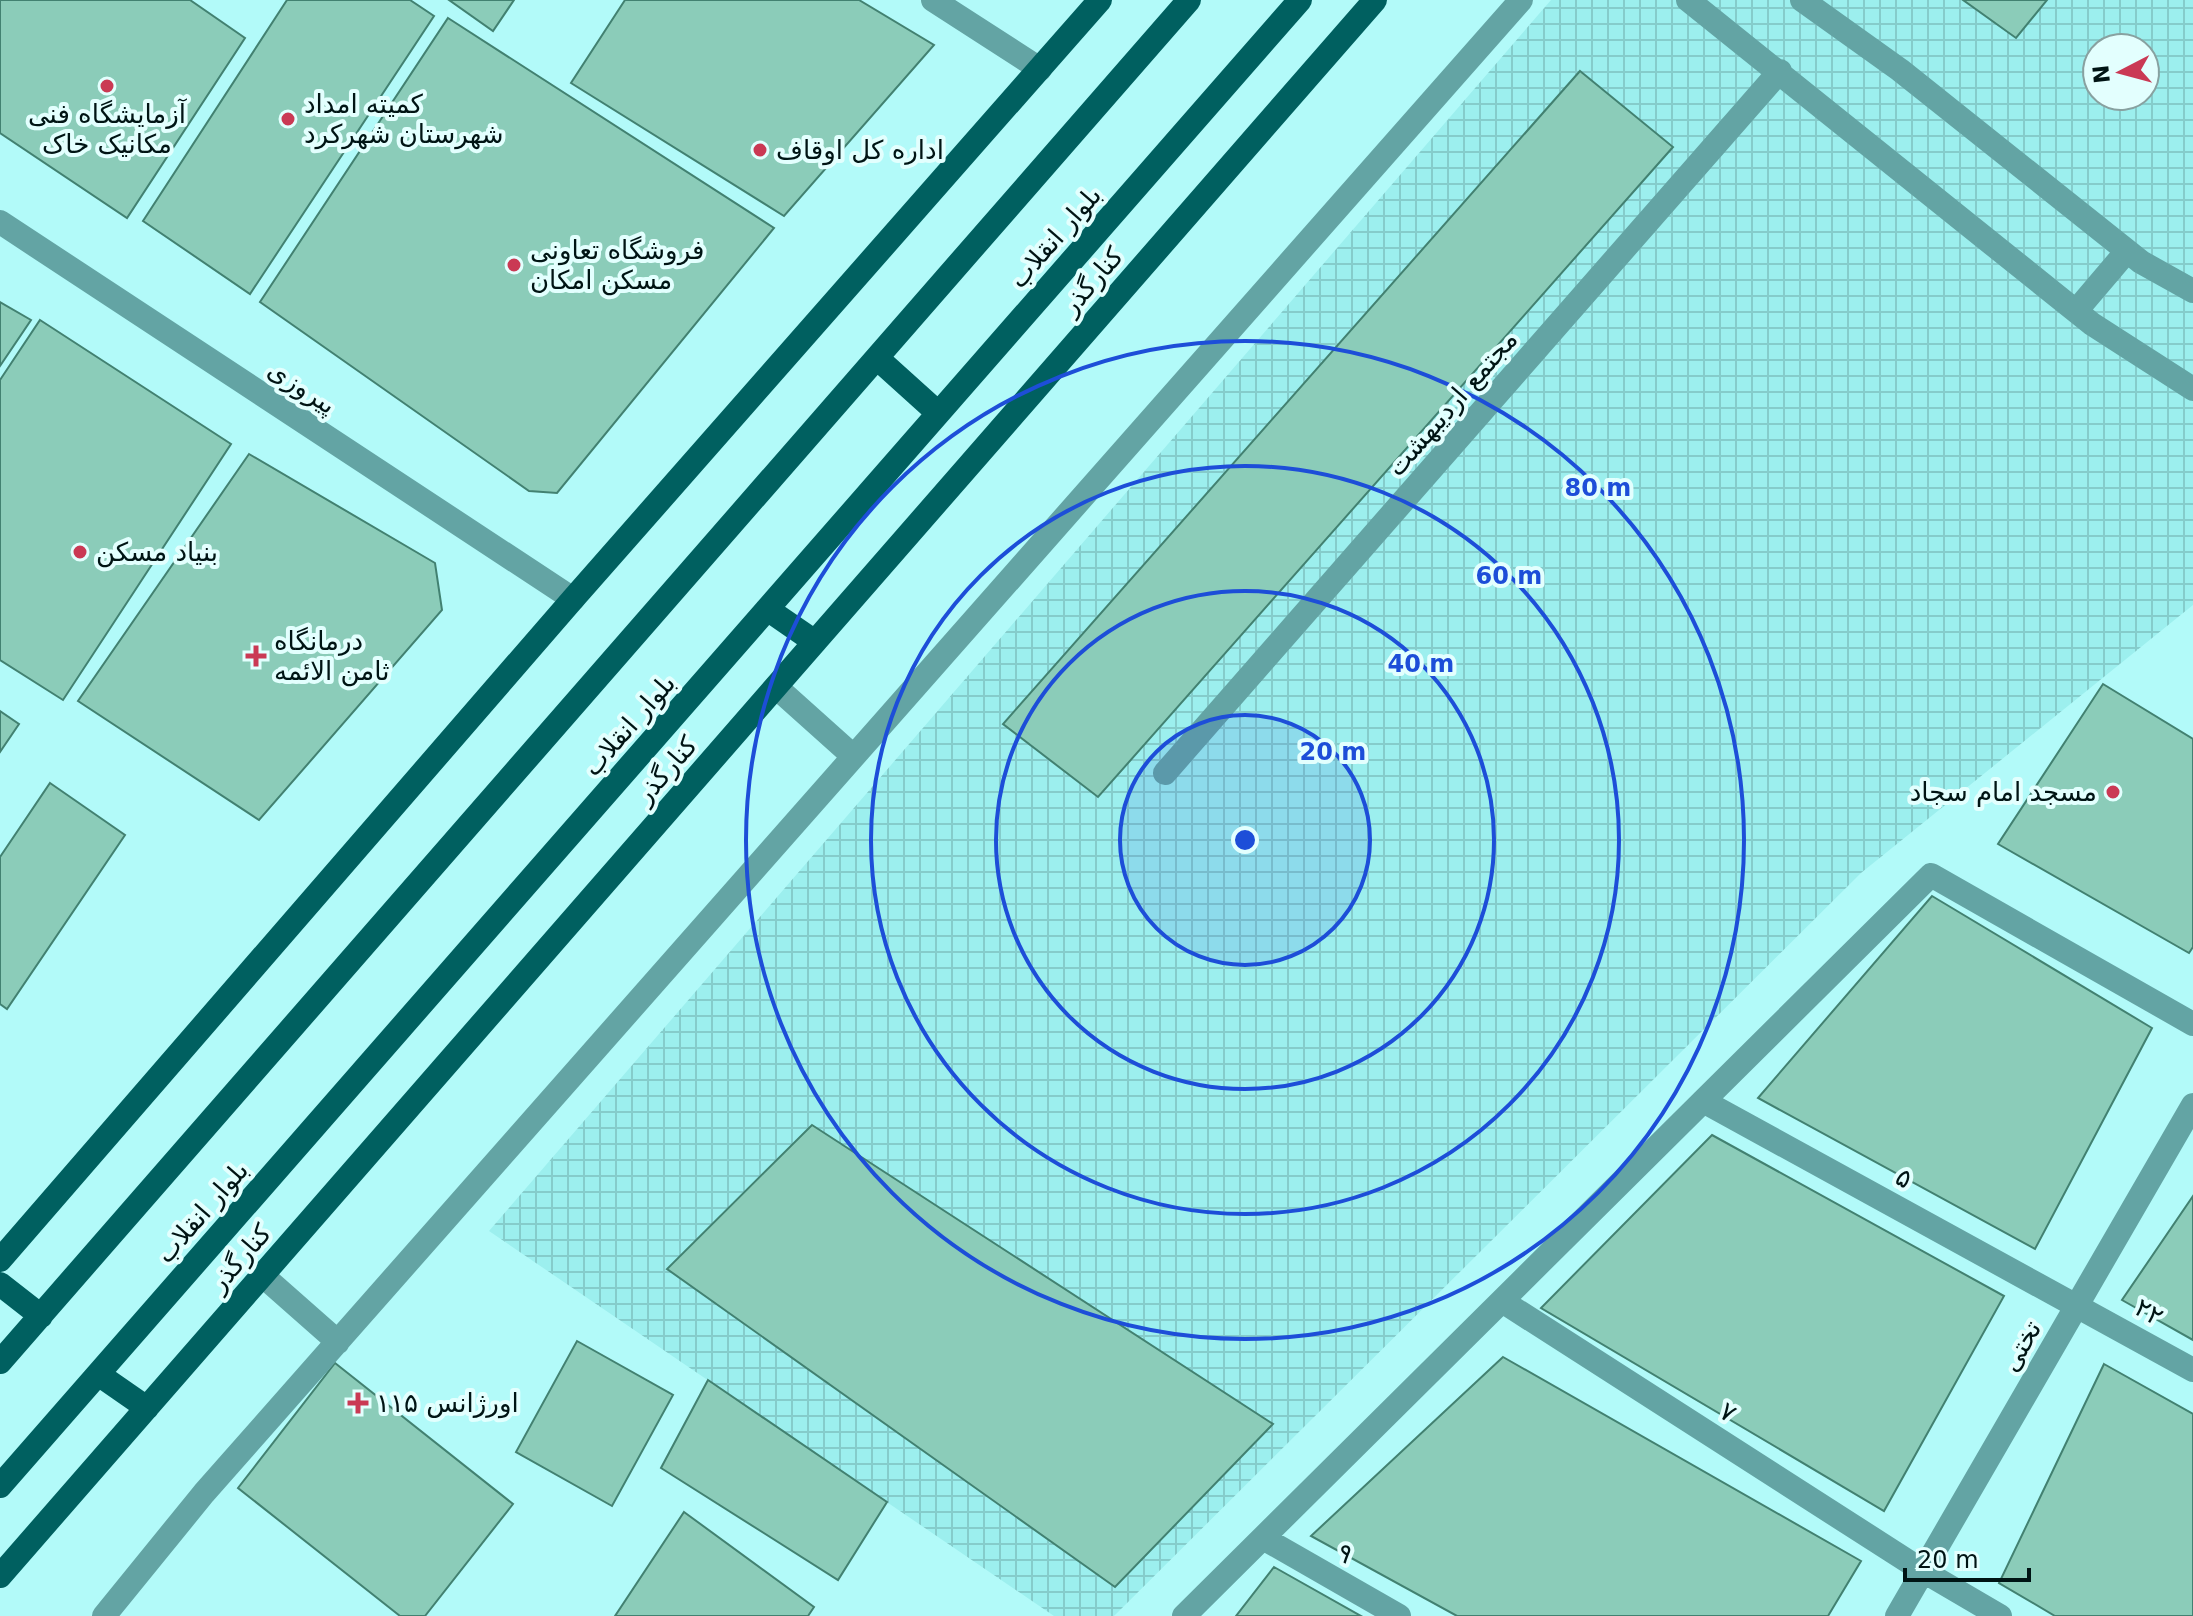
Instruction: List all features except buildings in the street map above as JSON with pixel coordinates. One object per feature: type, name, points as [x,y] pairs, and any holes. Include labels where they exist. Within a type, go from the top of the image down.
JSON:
[{"type":"main road","points":[[0,1260],[573,599],[1100,0]]},
{"type":"main road","name":"بلوار انقلاب","points":[[0,1362],[1189,0]]},
{"type":"main road","name":"بلوار انقلاب","points":[[0,1486],[1300,0]]},
{"type":"main road","name":"کنارگذر","points":[[0,1576],[1375,0]]},
{"type":"main road","points":[[877,358],[938,413]]},
{"type":"main road","points":[[767,609],[815,642]]},
{"type":"main road","points":[[0,1284],[41,1316]]},
{"type":"main road","points":[[98,1374],[147,1408]]},
{"type":"street","points":[[933,0],[1040,69]]},
{"type":"street","points":[[104,1616],[204,1493],[1521,0]]},
{"type":"street","points":[[1688,0],[2076,311],[2193,389]]},
{"type":"street","points":[[1818,4],[2127,251],[2193,291]]},
{"type":"street","name":"مجتمع اردیبهشت","points":[[1165,773],[1780,71]]},
{"type":"street","name":"پیروزی","points":[[0,222],[573,599]]},
{"type":"street","points":[[2076,311],[2127,251]]},
{"type":"street","points":[[776,687],[853,756]]},
{"type":"street","points":[[1184,1616],[1931,875],[2193,1024]]},
{"type":"street","name":"۵","points":[[1703,1101],[2077,1304]]},
{"type":"street","name":"تختی","points":[[1897,1616],[2193,1105]]},
{"type":"street","points":[[262,1275],[338,1342]]},
{"type":"street","name":"۷","points":[[1502,1301],[1923,1571],[2000,1616]]},
{"type":"street","name":"۲۲","points":[[2077,1304],[2193,1370]]},
{"type":"street","name":"۹","points":[[1263,1538],[1399,1616]]},
{"type":"shaded area","points":[[1551,0],[2193,0],[2193,605],[1861,873],[1114,1616],[1054,1616],[489,1231]]},
{"type":"place","name":"آزمایشگاه فنی مکانیک خاک","points":[[107,86]]},
{"type":"place","name":"کمیته امداد شهرستان شهرکرد","points":[[288,119]]},
{"type":"place","name":"اداره کل اوقاف","points":[[760,150]]},
{"type":"place","name":"فروشگاه تعاونی مسکن امکان","points":[[514,265]]},
{"type":"place","name":"بنیاد مسکن","points":[[80,552]]},
{"type":"place","name":"درمانگاه ثامن الائمه","points":[[256,656]]},
{"type":"place","name":"مسجد امام سجاد","points":[[2113,792]]},
{"type":"place","name":"اورژانس ۱۱۵","points":[[358,1403]]}]
